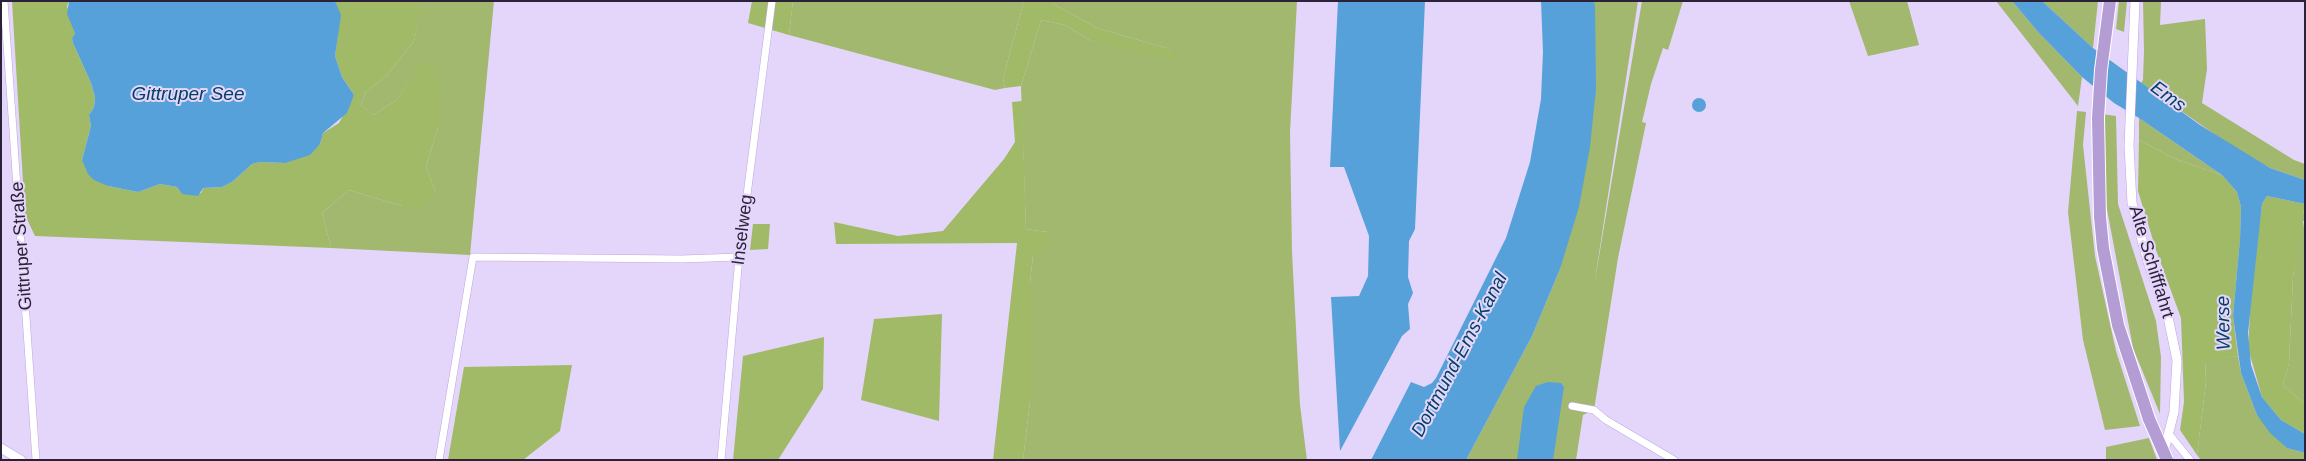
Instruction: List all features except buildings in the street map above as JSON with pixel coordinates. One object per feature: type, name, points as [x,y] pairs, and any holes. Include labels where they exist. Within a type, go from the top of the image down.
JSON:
[{"type":"highway","points":[[2110,1],[2098,118],[2098,182],[2103,248],[2118,325],[2149,419],[2167,460]]},
{"type":"street","name":"Gittruper Straße","points":[[4,1],[36,460]]},
{"type":"street","name":"Inselweg","points":[[721,460],[739,256],[772,1]]},
{"type":"street","name":"Alte Schifffahrt","points":[[2135,1],[2130,146],[2132,203],[2141,240],[2168,317],[2177,360],[2177,395],[2170,434],[2162,460]]},
{"type":"street","points":[[439,460],[473,257],[682,259],[739,256]]},
{"type":"street","points":[[1572,406],[1594,410],[1606,420],[1674,460]]},
{"type":"street","points":[[2170,434],[2190,460]]},
{"type":"street","points":[[1,448],[21,460]]},
{"type":"green space","points":[[12,1],[69,1],[67,6],[75,33],[72,38],[73,43],[91,83],[95,97],[94,107],[89,115],[91,126],[82,160],[108,186],[138,192],[160,184],[177,187],[182,194],[194,194],[201,193],[203,188],[222,187],[232,182],[252,164],[260,162],[285,163],[320,144],[323,133],[339,123],[354,95],[342,77],[335,56],[340,16],[335,1],[424,1],[414,41],[387,75],[365,93],[361,105],[373,115],[397,100],[421,62],[437,67],[441,84],[438,128],[426,166],[435,191],[423,209],[402,206],[349,190],[322,213],[331,248],[35,236],[25,215]]},
{"type":"green space","points":[[494,1],[470,255],[331,248],[322,213],[349,190],[402,206],[435,191],[426,166],[438,128],[421,63],[397,100],[373,115],[361,105],[365,93],[387,75],[414,41],[423,2]]},
{"type":"green space","points":[[752,1],[793,1],[789,35],[748,23]]},
{"type":"green space","points":[[793,1],[1024,1],[1003,78],[1005,88],[995,90],[789,35]]},
{"type":"green space","points":[[1024,1],[1052,1],[1055,5],[1097,28],[1170,49],[1183,63],[1091,41],[1065,25],[1041,20],[1021,86],[1005,88],[1003,78]]},
{"type":"green space","points":[[1052,1],[1297,1],[1290,132],[1292,252],[1300,405],[1307,460],[1023,460],[1030,401],[1030,283],[1033,255],[1047,232],[1026,229],[1021,86],[1041,20],[1065,25],[1091,41],[1170,49],[1097,28],[1055,5]]},
{"type":"green space","points":[[1594,1],[1638,1],[1594,286],[1642,1],[1683,1],[1668,50],[1663,48],[1651,84],[1642,122],[1646,123],[1618,258],[1594,410],[1583,415],[1576,460],[1466,460],[1532,336],[1560,269]]},
{"type":"green space","points":[[1849,1],[1907,1],[1919,45],[1868,56]]},
{"type":"green space","points":[[1996,1],[2012,1],[2039,33],[2082,77],[2078,106]]},
{"type":"green space","points":[[2042,1],[2098,1],[2093,48]]},
{"type":"green space","points":[[2119,1],[2127,1],[2124,32],[2116,29]]},
{"type":"green space","points":[[2143,1],[2161,1],[2160,25],[2205,19],[2207,69],[2202,103],[2294,160],[2305,164],[2305,180],[2270,168],[2243,154],[2141,83],[2143,80],[2144,51]]},
{"type":"green space","points":[[1022,101],[1026,229],[1047,232],[1054,242],[1033,255],[1030,283],[1030,401],[1023,460],[993,460],[1017,243],[836,244],[834,222],[898,236],[943,231],[1004,159],[1015,142],[1012,102]]},
{"type":"green space","points":[[2077,111],[2086,112],[2083,145],[2095,256],[2116,351],[2140,426],[2105,430],[2083,340],[2068,212]]},
{"type":"green space","points":[[2101,114],[2116,116],[2118,204],[2156,321],[2161,357],[2160,414],[2133,348],[2106,204]]},
{"type":"green space","points":[[2139,118],[2222,175],[2175,159],[2139,140]]},
{"type":"green space","points":[[2139,140],[2175,159],[2222,175],[2237,192],[2241,207],[2233,316],[2238,356],[2205,362],[2206,382],[2197,455],[2180,430],[2184,402],[2181,318],[2156,250],[2138,191]]},
{"type":"green space","points":[[2267,196],[2305,204],[2293,277],[2289,363],[2283,385],[2305,404],[2305,434],[2281,420],[2262,397],[2248,348],[2252,277],[2262,204]]},
{"type":"green space","points":[[2305,211],[2305,221],[2303,221],[2305,235],[2305,404],[2283,385],[2289,363],[2293,277],[2301,220],[2299,220]]},
{"type":"green space","points":[[753,224],[770,224],[768,249],[750,250]]},
{"type":"green space","points":[[942,314],[939,421],[861,400],[874,319]]},
{"type":"green space","points":[[824,337],[823,389],[778,460],[733,460],[743,356]]},
{"type":"green space","points":[[2238,356],[2241,373],[2257,415],[2287,448],[2305,453],[2305,460],[2201,460],[2197,455],[2206,382],[2205,361]]},
{"type":"green space","points":[[572,365],[560,431],[523,460],[448,460],[464,367]]},
{"type":"green space","points":[[2149,438],[2157,460],[2106,460],[2106,447]]},
{"type":"water","name":"Gittruper See","points":[[69,1],[335,1],[341,15],[335,56],[342,77],[354,95],[347,113],[323,133],[320,144],[310,155],[285,163],[260,162],[252,164],[232,182],[222,187],[203,188],[198,196],[182,194],[177,187],[160,184],[138,192],[108,186],[94,180],[88,174],[82,160],[91,126],[89,115],[94,107],[95,97],[91,83],[73,43],[72,38],[75,33],[67,14]]},
{"type":"water","name":"Dortmund-Ems-Kanal","points":[[1338,1],[1425,1],[1415,229],[1409,241],[1408,277],[1413,293],[1408,304],[1410,329],[1402,336],[1340,451],[1331,297],[1359,296],[1368,276],[1369,236],[1344,167],[1330,167]]},
{"type":"water","name":"Dortmund-Ems-Kanal","points":[[1541,1],[1594,1],[1595,7],[1596,89],[1590,147],[1579,207],[1560,269],[1532,336],[1466,460],[1371,460],[1411,382],[1424,387],[1432,383],[1436,378],[1506,238],[1530,162],[1541,99],[1543,52]]},
{"type":"water","points":[[2012,1],[2042,1],[2093,48],[2200,125],[2270,168],[2305,180],[2305,204],[2267,196],[2262,204],[2248,333],[2251,365],[2262,397],[2281,420],[2305,434],[2305,453],[2287,448],[2270,433],[2257,415],[2241,373],[2233,316],[2240,239],[2241,207],[2237,192],[2222,175],[2114,103],[2082,77],[2039,33]]},
{"type":"water","points":[[1699,98],[1704,100],[1706,105],[1704,110],[1699,112],[1694,110],[1692,105],[1694,100]]},
{"type":"water","points":[[1548,382],[1561,383],[1564,387],[1553,460],[1517,460],[1524,407],[1536,386]]},
{"type":"water label","name":"Ems","points":[[2168,97]]},
{"type":"water label","name":"Werse","points":[[2224,323]]}]
